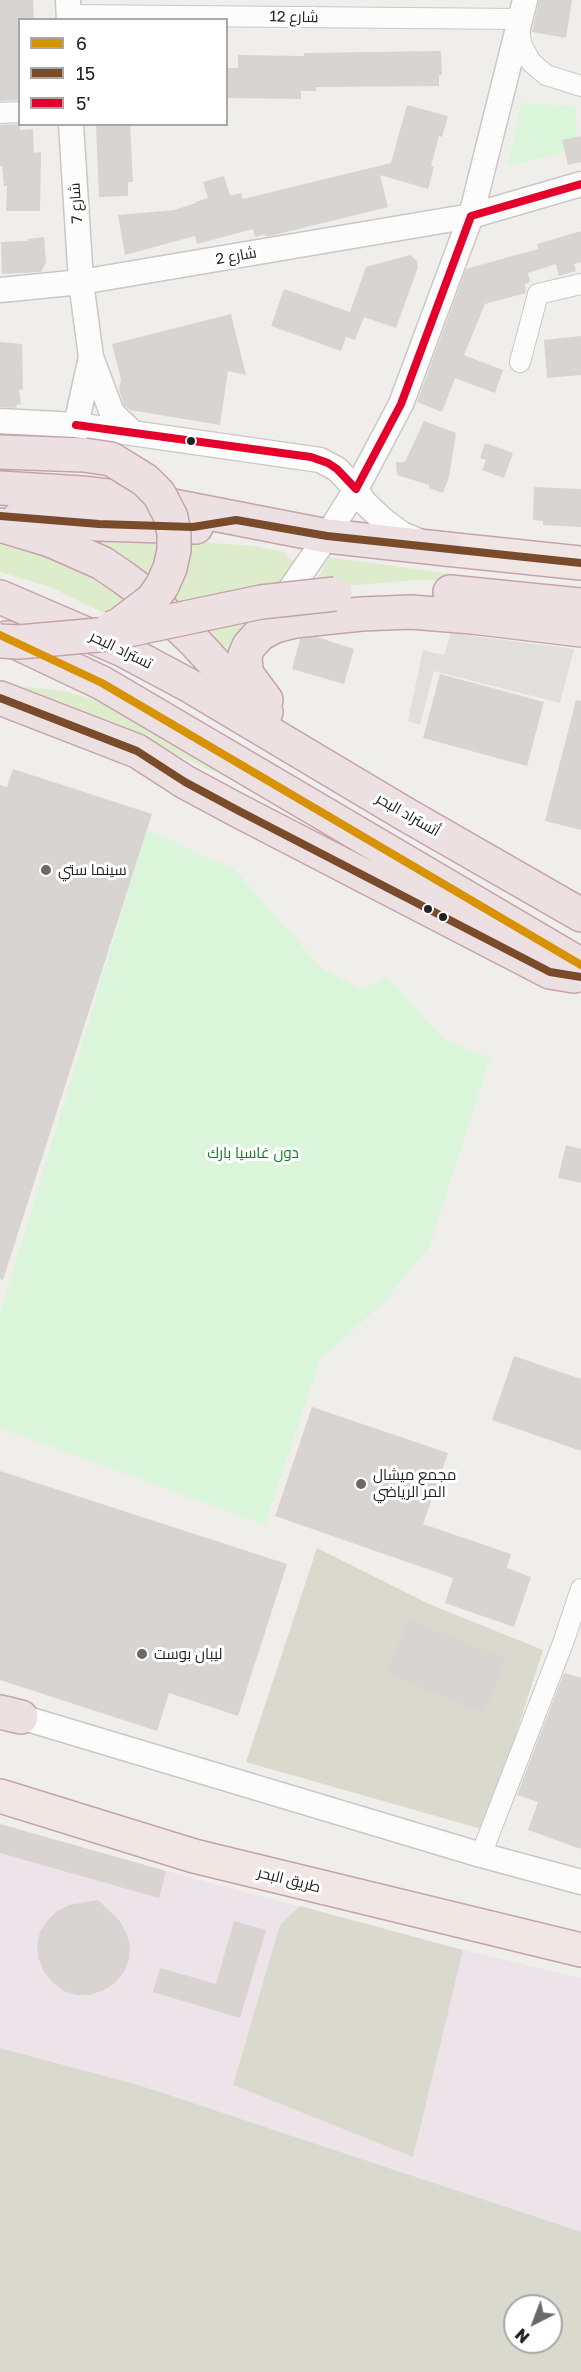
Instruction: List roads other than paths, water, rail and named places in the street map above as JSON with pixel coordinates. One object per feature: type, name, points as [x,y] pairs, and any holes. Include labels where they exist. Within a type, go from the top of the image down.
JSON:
[{"type":"highway","points":[[0,452],[80,440],[145,480],[159,494],[171,517],[174,550],[170,568],[162,586],[152,600],[119,625],[89,635]]},
{"type":"highway","points":[[0,468],[90,472],[121,478],[144,487],[175,493],[236,520]]},
{"type":"highway","points":[[0,488],[72,492],[141,500],[327,536],[581,563]]},
{"type":"highway","points":[[0,516],[99,524],[193,527],[236,520]]},
{"type":"highway","points":[[0,525],[59,544],[102,563],[124,578],[144,593],[194,641],[241,692],[405,814]]},
{"type":"highway","points":[[0,641],[19,642],[127,631],[261,602],[367,591],[446,592],[581,605]]},
{"type":"highway","name":"تستراد البحر","points":[[0,597],[121,649],[237,713]]},
{"type":"highway","points":[[299,737],[258,692],[246,673],[245,655],[255,638],[267,630],[295,621],[387,612],[472,617],[581,630]]},
{"type":"highway","points":[[0,635],[102,683],[581,965]]},
{"type":"highway","points":[[0,698],[136,751],[185,782],[550,972],[581,977]]},
{"type":"highway","name":"أتستراد البحر","points":[[237,713],[405,814],[581,915]]},
{"type":"highway","points":[[0,722],[185,782]]},
{"type":"highway","name":"طريق البحر","points":[[0,1796],[194,1857],[581,1950]]},
{"type":"street","name":"شارع 12","points":[[68,11],[521,15]]},
{"type":"street","points":[[521,15],[522,46],[531,62],[546,75],[581,86]]},
{"type":"street","points":[[255,638],[327,536],[356,489],[401,404],[471,216],[521,15]]},
{"type":"street","points":[[0,113],[18,112]]},
{"type":"street","name":"شارع 7","points":[[71,126],[81,282],[91,357]]},
{"type":"street","name":"شارع 2","points":[[0,290],[81,282],[471,216],[581,184]]},
{"type":"street","points":[[520,362],[538,294],[581,284]]},
{"type":"street","points":[[91,357],[112,413],[133,433]]},
{"type":"street","points":[[80,440],[91,357]]},
{"type":"street","points":[[0,422],[80,440],[133,433],[311,458],[328,463],[337,469],[356,489],[364,502],[392,528],[422,542],[446,549]]},
{"type":"street","points":[[481,1855],[563,1643],[581,1589]]},
{"type":"street","points":[[7,1712],[481,1855],[581,1882]]},
{"type":"place","name":"سينما ستي","points":[[46,870]]},
{"type":"place","name":"مجمع ميشال المر الرياضي","points":[[361,1484]]},
{"type":"place","name":"ليبان بوست","points":[[142,1654]]},
{"type":"park label","name":"دون غاسيا بارك","points":[[253,1153]]}]
